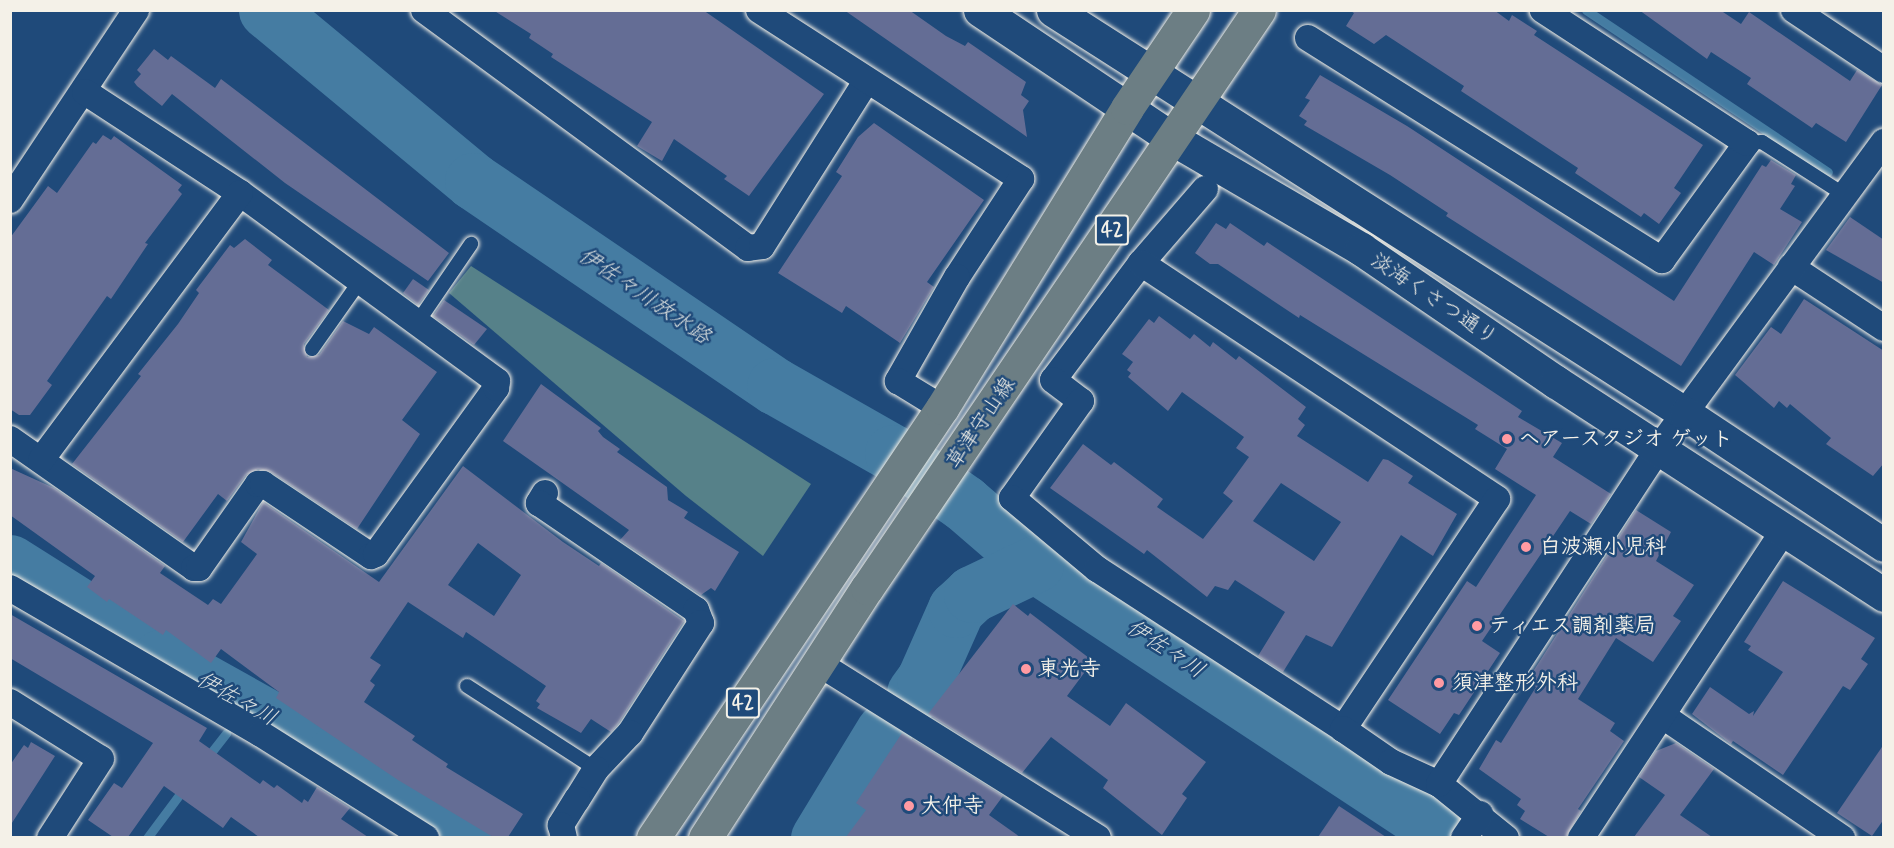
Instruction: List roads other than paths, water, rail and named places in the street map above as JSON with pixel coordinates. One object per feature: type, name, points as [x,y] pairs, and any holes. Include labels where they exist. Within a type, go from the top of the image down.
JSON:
[{"type":"main road","name":"草津守山線","points":[[653,837],[936,417],[1127,108],[1193,10]]},
{"type":"main road","name":"草津守山線","points":[[705,837],[867,588],[1200,102],[1259,10]]},
{"type":"street","points":[[10,200],[85,92],[136,10]]},
{"type":"street","points":[[424,10],[748,248],[762,246],[867,80]]},
{"type":"street","points":[[759,10],[1021,179],[957,277],[898,381],[936,417]]},
{"type":"street","name":"淡海くさつ通り","points":[[980,10],[1173,139],[1361,249],[1884,595]]},
{"type":"street","name":"淡海くさつ通り","points":[[1053,10],[1151,75],[1200,102],[1686,414],[1884,545]]},
{"type":"street","points":[[1308,38],[1662,260],[1747,143],[1543,10]]},
{"type":"street","points":[[1794,10],[1884,70]]},
{"type":"street","points":[[10,439],[194,568],[199,568],[258,484],[263,484],[371,556],[376,554],[496,388],[496,381],[240,194],[85,92]]},
{"type":"street","points":[[1438,784],[1659,448],[1884,142]]},
{"type":"street","points":[[1205,189],[1141,263],[1053,380],[1081,401],[1012,498],[1097,570],[1391,762],[1438,784],[1480,814],[1506,837]]},
{"type":"street","points":[[41,460],[240,194]]},
{"type":"street","points":[[1141,263],[1497,499],[1343,729]]},
{"type":"street","points":[[1791,267],[1884,328]]},
{"type":"street","points":[[545,494],[538,503],[696,610],[701,623],[630,733],[596,770],[561,825],[564,837]]},
{"type":"street","points":[[1581,837],[1784,530]]},
{"type":"street","points":[[10,588],[261,734],[426,837]]},
{"type":"street","points":[[818,663],[1098,837]]},
{"type":"street","points":[[10,702],[101,759],[50,837]]},
{"type":"street","points":[[1663,716],[1842,837]]},
{"type":"street","points":[[1464,837],[1480,814]]},
{"type":"lane","points":[[1747,143],[1762,142],[1845,195]]},
{"type":"lane","points":[[417,323],[471,244]]},
{"type":"lane","points":[[312,349],[360,281]]},
{"type":"lane","points":[[467,686],[596,770]]},
{"type":"waterway","name":"伊佐々川放水路","points":[[267,10],[473,181],[775,386],[893,453],[964,503],[1035,564],[1451,838]]},
{"type":"waterway","points":[[1586,10],[1828,172]]},
{"type":"waterway","name":"伊佐々川","points":[[10,563],[160,658],[334,755],[462,838]]},
{"type":"waterway","name":"伊佐々川","points":[[915,693],[925,679],[956,609],[972,594],[1035,564]]},
{"type":"waterway","name":"伊佐々川","points":[[819,838],[884,731]]},
{"type":"waterway","points":[[206,759],[226,733]]},
{"type":"waterway","points":[[147,838],[185,787]]},
{"type":"place","name":"ヘアースタジオ ゲット","points":[[1507,439]]},
{"type":"place","name":"白波瀬小児科","points":[[1526,547]]},
{"type":"place","name":"ティエス調剤薬局","points":[[1477,626]]},
{"type":"place","name":"東光寺","points":[[1026,669]]},
{"type":"place","name":"須津整形外科","points":[[1439,683]]},
{"type":"place","name":"大仲寺","points":[[909,806]]}]
